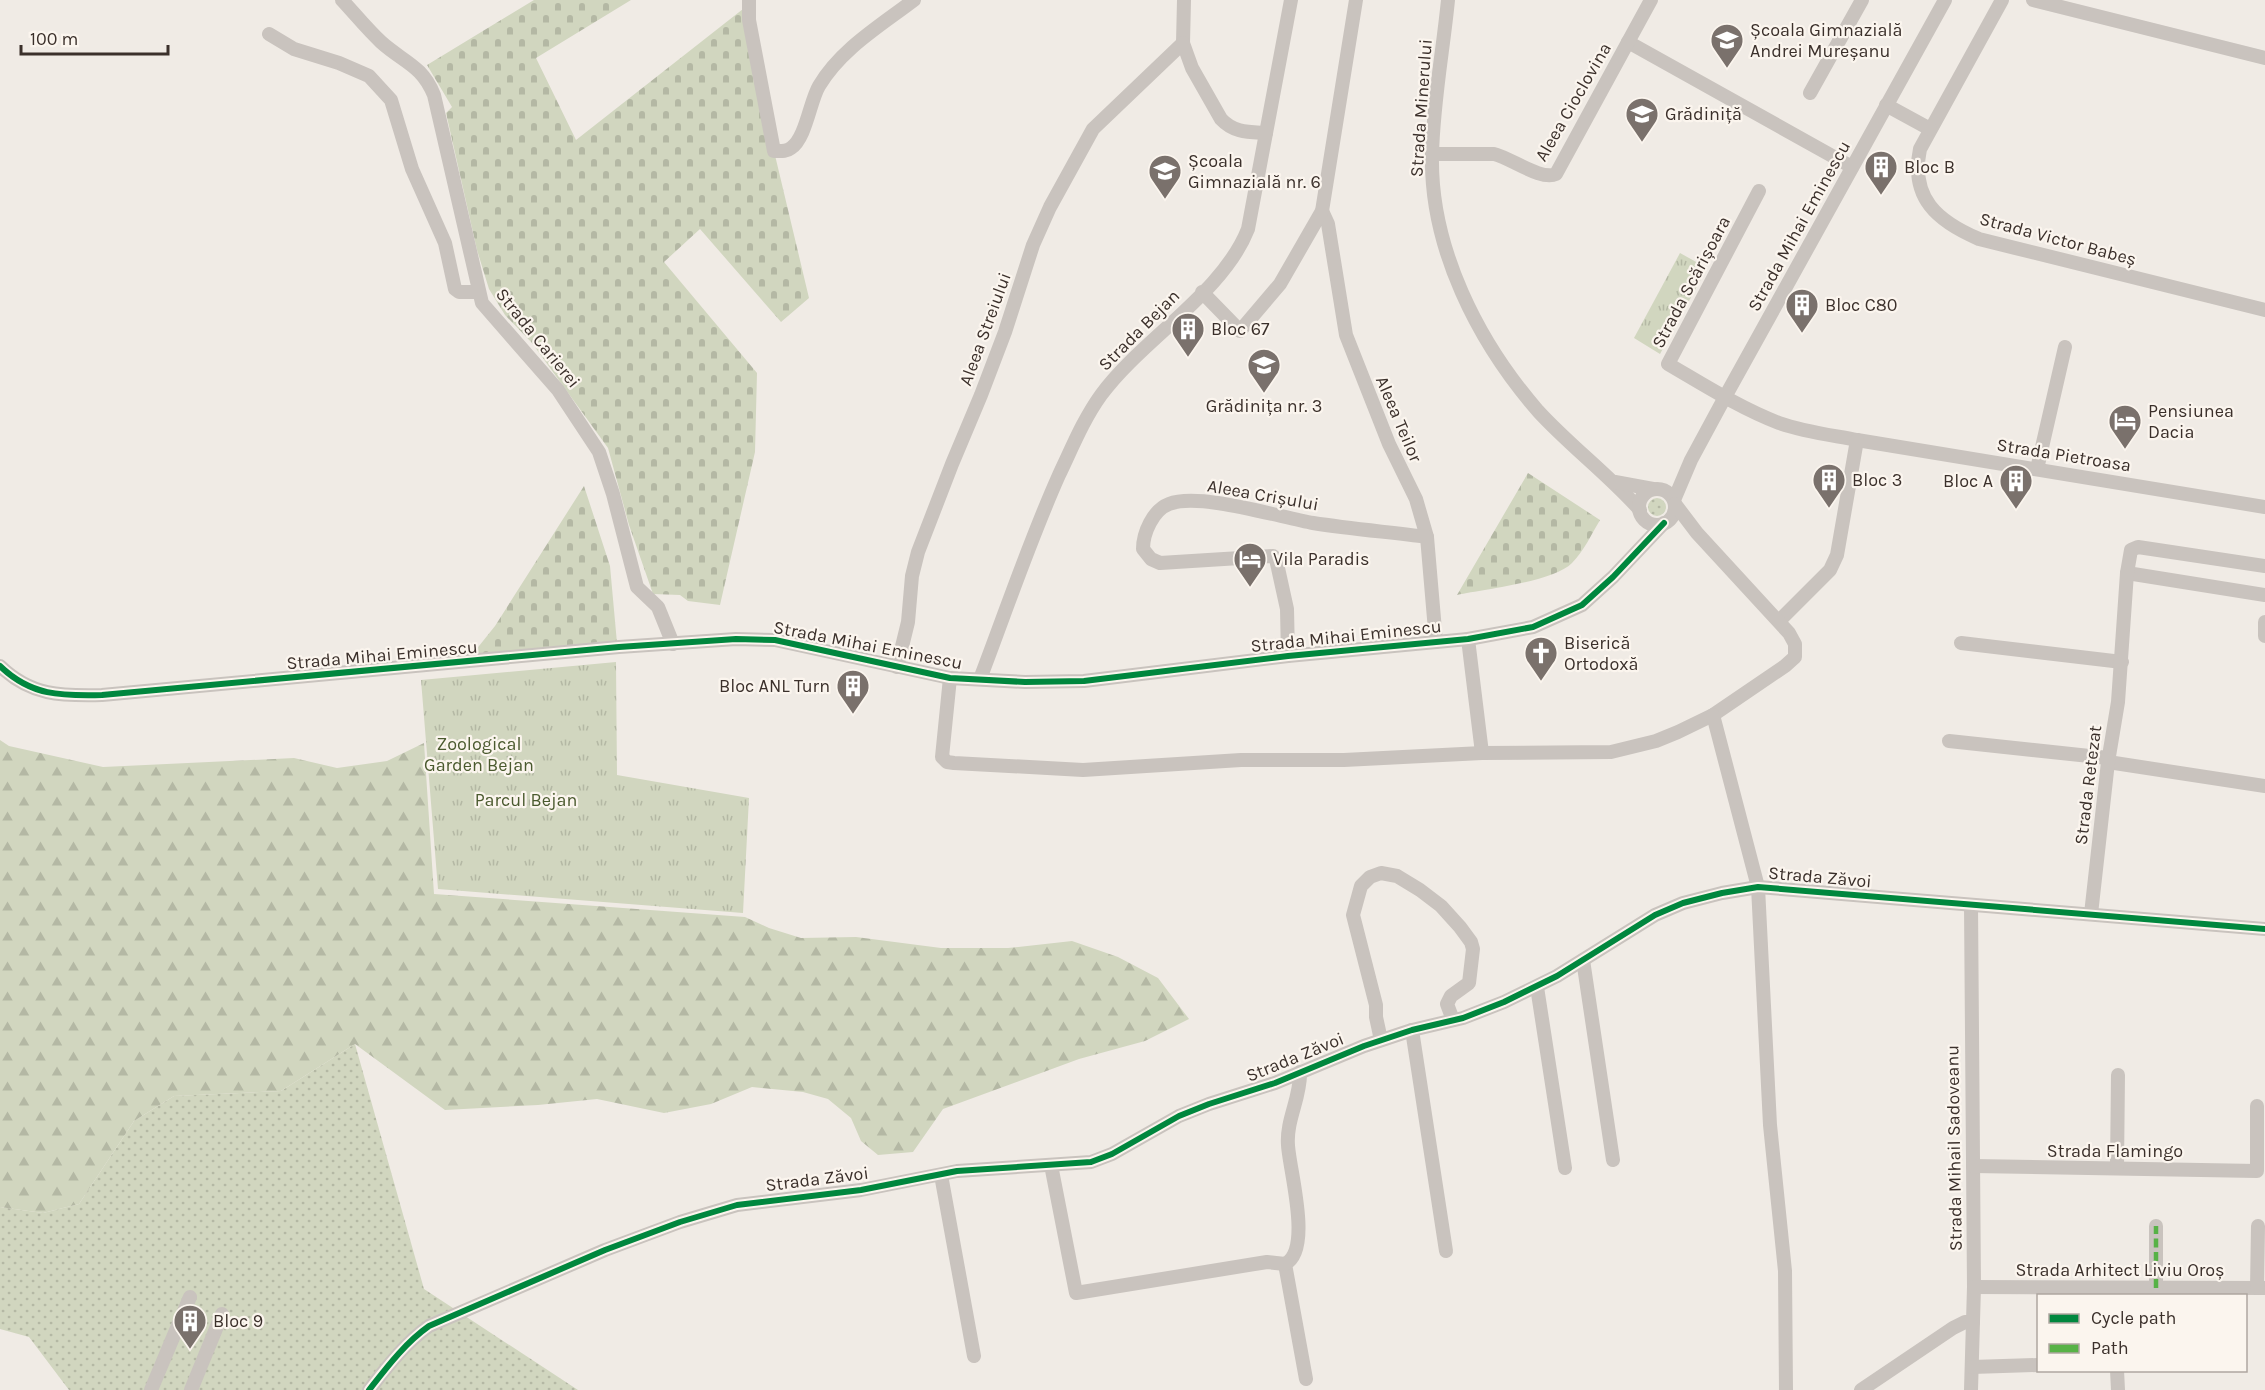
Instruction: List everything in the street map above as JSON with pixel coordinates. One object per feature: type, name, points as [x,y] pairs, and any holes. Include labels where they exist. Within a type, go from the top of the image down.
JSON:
[{"type":"street","name":"Strada Carierei","points":[[342,0],[382,43],[423,74],[429,84],[434,95],[482,303],[558,390],[599,452],[614,494],[637,587],[658,607],[672,644]]},
{"type":"street","points":[[749,0],[749,20],[774,151],[782,151],[789,150],[799,139],[818,89],[831,67],[846,52],[914,0]]},
{"type":"street","points":[[1184,0],[1183,43],[1192,68],[1213,108],[1228,126],[1238,130],[1266,133]]},
{"type":"street","name":"Strada Bejan","points":[[980,680],[1050,496],[1091,410],[1118,375],[1202,292],[1232,260],[1241,246],[1248,229],[1291,0]]},
{"type":"street","name":"Aleea Teilor","points":[[1202,292],[1240,331],[1280,284],[1322,211],[1356,0]]},
{"type":"street","name":"Strada Minerului","points":[[1448,0],[1432,154],[1434,191],[1456,278],[1474,318],[1513,380],[1539,411],[1615,482],[1648,522],[1666,522],[1697,533]]},
{"type":"street","name":"Aleea Cioclovina","points":[[1432,154],[1494,154],[1503,156],[1545,177],[1556,174],[1651,0]]},
{"type":"street","points":[[1810,93],[1862,0]]},
{"type":"street","name":"Strada Mihai Eminescu","points":[[1674,502],[1686,470],[1725,397],[1945,0]]},
{"type":"street","name":"Strada Victor Babeș","points":[[2002,0],[1920,149],[1917,166],[1918,178],[1928,203],[1941,218],[1958,230],[1978,239],[2265,310]]},
{"type":"street","points":[[2033,0],[2265,58]]},
{"type":"street","points":[[269,34],[294,49],[339,63],[369,76],[391,100],[412,168],[445,243],[455,289],[459,292],[479,292]]},
{"type":"street","points":[[1628,42],[1852,167]]},
{"type":"street","name":"Aleea Streiului","points":[[897,667],[908,622],[912,576],[918,552],[997,353],[1034,245],[1050,207],[1094,129],[1183,43]]},
{"type":"street","points":[[1886,105],[1930,129]]},
{"type":"street","name":"Strada Scărișoara","points":[[1725,397],[1668,364],[1759,191]]},
{"type":"street","name":"Aleea Teilor","points":[[1322,211],[1328,224],[1346,335],[1389,444],[1416,499],[1427,537],[1436,642]]},
{"type":"street","points":[[2037,469],[2065,347]]},
{"type":"street","name":"Strada Pietroasa","points":[[1725,397],[1779,423],[1857,440],[2265,507]]},
{"type":"street","points":[[1779,621],[1830,570],[1837,555],[1857,440]]},
{"type":"street","name":"Strada Mihai Eminescu","points":[[1655,489],[1686,470]]},
{"type":"street","points":[[950,678],[942,757],[954,764],[1083,770],[1241,760],[1344,760],[1482,753],[1611,752],[1656,741],[1713,715],[1785,666],[1795,657],[1795,644],[1779,621],[1697,533],[1667,492],[1615,482]]},
{"type":"street","points":[[1638,549],[1644,495],[1655,489]]},
{"type":"street","name":"Aleea Crișului","points":[[1288,656],[1287,609],[1276,559],[1273,556],[1160,563],[1146,554],[1143,549],[1143,540],[1153,518],[1161,509],[1179,502],[1207,502],[1315,523],[1427,537]]},
{"type":"street","points":[[1666,522],[1674,513],[1674,502]]},
{"type":"street","name":"Strada Mihai Eminescu","points":[[0,666],[21,683],[44,693],[74,696],[102,695],[619,647],[736,639],[775,640],[950,678],[1025,682],[1084,681],[1288,656],[1468,639],[1516,632],[1563,615],[1582,605],[1598,592],[1666,522]]},
{"type":"street","name":"Strada Retezat","points":[[2091,914],[2108,760],[2122,662],[2127,573],[2131,550],[2138,547],[2265,566]]},
{"type":"street","points":[[2127,573],[2265,595]]},
{"type":"street","points":[[2265,622],[2265,636]]},
{"type":"street","points":[[1468,639],[1482,753]]},
{"type":"street","points":[[1961,643],[2122,662]]},
{"type":"street","points":[[1713,715],[1758,887],[1770,1125],[1785,1271],[1786,1390]]},
{"type":"street","points":[[1949,741],[2108,760],[2265,786]]},
{"type":"street","points":[[1381,1040],[1376,1005],[1353,915],[1361,886],[1375,874],[1392,874],[1420,890],[1451,916],[1471,942],[1473,949],[1469,983],[1451,996],[1447,1004],[1453,1020]]},
{"type":"street","name":"Strada Zăvoi","points":[[369,1390],[397,1355],[418,1333],[429,1326],[605,1250],[680,1222],[737,1205],[861,1190],[984,1168],[1091,1162],[1112,1154],[1179,1116],[1381,1040],[1453,1020],[1504,1002],[1537,987],[1654,915],[1683,903],[1722,893],[1758,887],[2265,929]]},
{"type":"street","name":"Strada Mihail Sadoveanu","points":[[1971,905],[1974,1287],[1971,1390]]},
{"type":"street","points":[[1583,960],[1613,1160]]},
{"type":"street","points":[[1537,987],[1565,1168]]},
{"type":"street","points":[[1412,1030],[1446,1251]]},
{"type":"street","points":[[1051,1166],[1076,1293],[1267,1262],[1285,1264],[1293,1257],[1300,1224],[1288,1144],[1289,1122],[1301,1082],[1300,1072]]},
{"type":"street","points":[[2117,1167],[2118,1075]]},
{"type":"street","name":"Strada Flamingo","points":[[1973,1167],[2117,1167],[2257,1171],[2257,1106]]},
{"type":"street","points":[[941,1175],[974,1356]]},
{"type":"street","points":[[2156,1226],[2156,1288]]},
{"type":"street","points":[[2258,1226],[2261,1288]]},
{"type":"street","points":[[1285,1264],[1306,1379]]},
{"type":"street","name":"Strada Arhitect Liviu Oroș","points":[[1974,1287],[2261,1288]]},
{"type":"street","points":[[151,1390],[190,1297]]},
{"type":"street","points":[[190,1390],[222,1314]]},
{"type":"street","points":[[1861,1390],[1953,1328],[1965,1322],[1973,1322]]},
{"type":"street","points":[[1972,1367],[2037,1365]]},
{"type":"street","points":[[2117,1372],[2118,1390]]},
{"type":"green space","points":[[534,0],[631,0],[536,58],[576,140],[743,9],[809,298],[781,322],[700,229],[664,262],[757,373],[755,452],[720,605],[688,601],[680,595],[653,594],[629,525],[608,448],[532,343],[505,315],[489,289],[477,250],[446,113],[452,107],[427,65]]},
{"type":"green space","points":[[1680,253],[1707,268],[1660,354],[1634,338]]},
{"type":"green space","points":[[1528,473],[1600,520],[1587,543],[1572,563],[1563,570],[1535,580],[1457,595]]},
{"type":"green space","points":[[584,486],[610,566],[617,643],[471,656],[495,626]]},
{"type":"green space","points":[[1653,498],[1661,498],[1666,503],[1664,514],[1653,516],[1648,511],[1648,503]]},
{"type":"green space","name":"Parcul Bejan","points":[[616,662],[617,775],[749,798],[743,913],[438,889],[421,680]]},
{"type":"green space","points":[[0,740],[9,746],[103,767],[294,758],[337,768],[387,761],[424,743],[434,894],[745,917],[769,928],[801,938],[856,937],[941,948],[1008,948],[1072,941],[1118,957],[1158,978],[1189,1019],[1145,1041],[1079,1059],[943,1109],[913,1152],[878,1155],[861,1141],[851,1118],[828,1099],[803,1092],[752,1087],[711,1104],[664,1113],[597,1099],[445,1110],[355,1044],[281,1091],[174,1096],[134,1121],[79,1204],[43,1213],[0,1207]]},
{"type":"green space","points":[[355,1044],[424,1289],[578,1390],[69,1390],[29,1337],[0,1329],[0,1207],[43,1213],[79,1204],[134,1121],[174,1096],[281,1091]]},
{"type":"marked path","points":[[2156,1226],[2156,1288]]},
{"type":"cycle path","points":[[0,666],[35,689],[60,694],[102,695],[619,647],[736,639],[775,640],[950,678],[1025,682],[1084,681],[1288,656],[1468,639],[1533,627],[1582,605],[1613,577],[1664,523]]},
{"type":"cycle path","points":[[369,1390],[404,1348],[429,1326],[605,1250],[680,1222],[737,1205],[861,1190],[957,1171],[1091,1162],[1112,1154],[1179,1116],[1209,1104],[1275,1083],[1364,1046],[1412,1030],[1463,1018],[1504,1002],[1557,976],[1655,915],[1683,903],[1722,893],[1758,887],[2265,929]]},
{"type":"place","name":"Școala Gimnazială Andrei Mureșanu","points":[[1727,69]]},
{"type":"place","name":"Grădiniță","points":[[1642,143]]},
{"type":"place","name":"Bloc B","points":[[1881,196]]},
{"type":"place","name":"Școala Gimnazială nr. 6","points":[[1165,200]]},
{"type":"place","name":"Bloc C80","points":[[1802,334]]},
{"type":"place","name":"Bloc 67","points":[[1188,358]]},
{"type":"place","name":"Grădinița nr. 3","points":[[1264,394]]},
{"type":"place","name":"Pensiunea Dacia","points":[[2125,450]]},
{"type":"place","name":"Bloc 3","points":[[1829,509]]},
{"type":"place","name":"Bloc A","points":[[2016,510]]},
{"type":"place","name":"Vila Paradis","points":[[1250,588]]},
{"type":"place","name":"Biserică Ortodoxă","points":[[1541,682]]},
{"type":"place","name":"Bloc ANL Turn","points":[[853,715]]},
{"type":"place","name":"Bloc 9","points":[[190,1350]]},
{"type":"park label","name":"Zoological Garden Bejan","points":[[479,754]]}]
